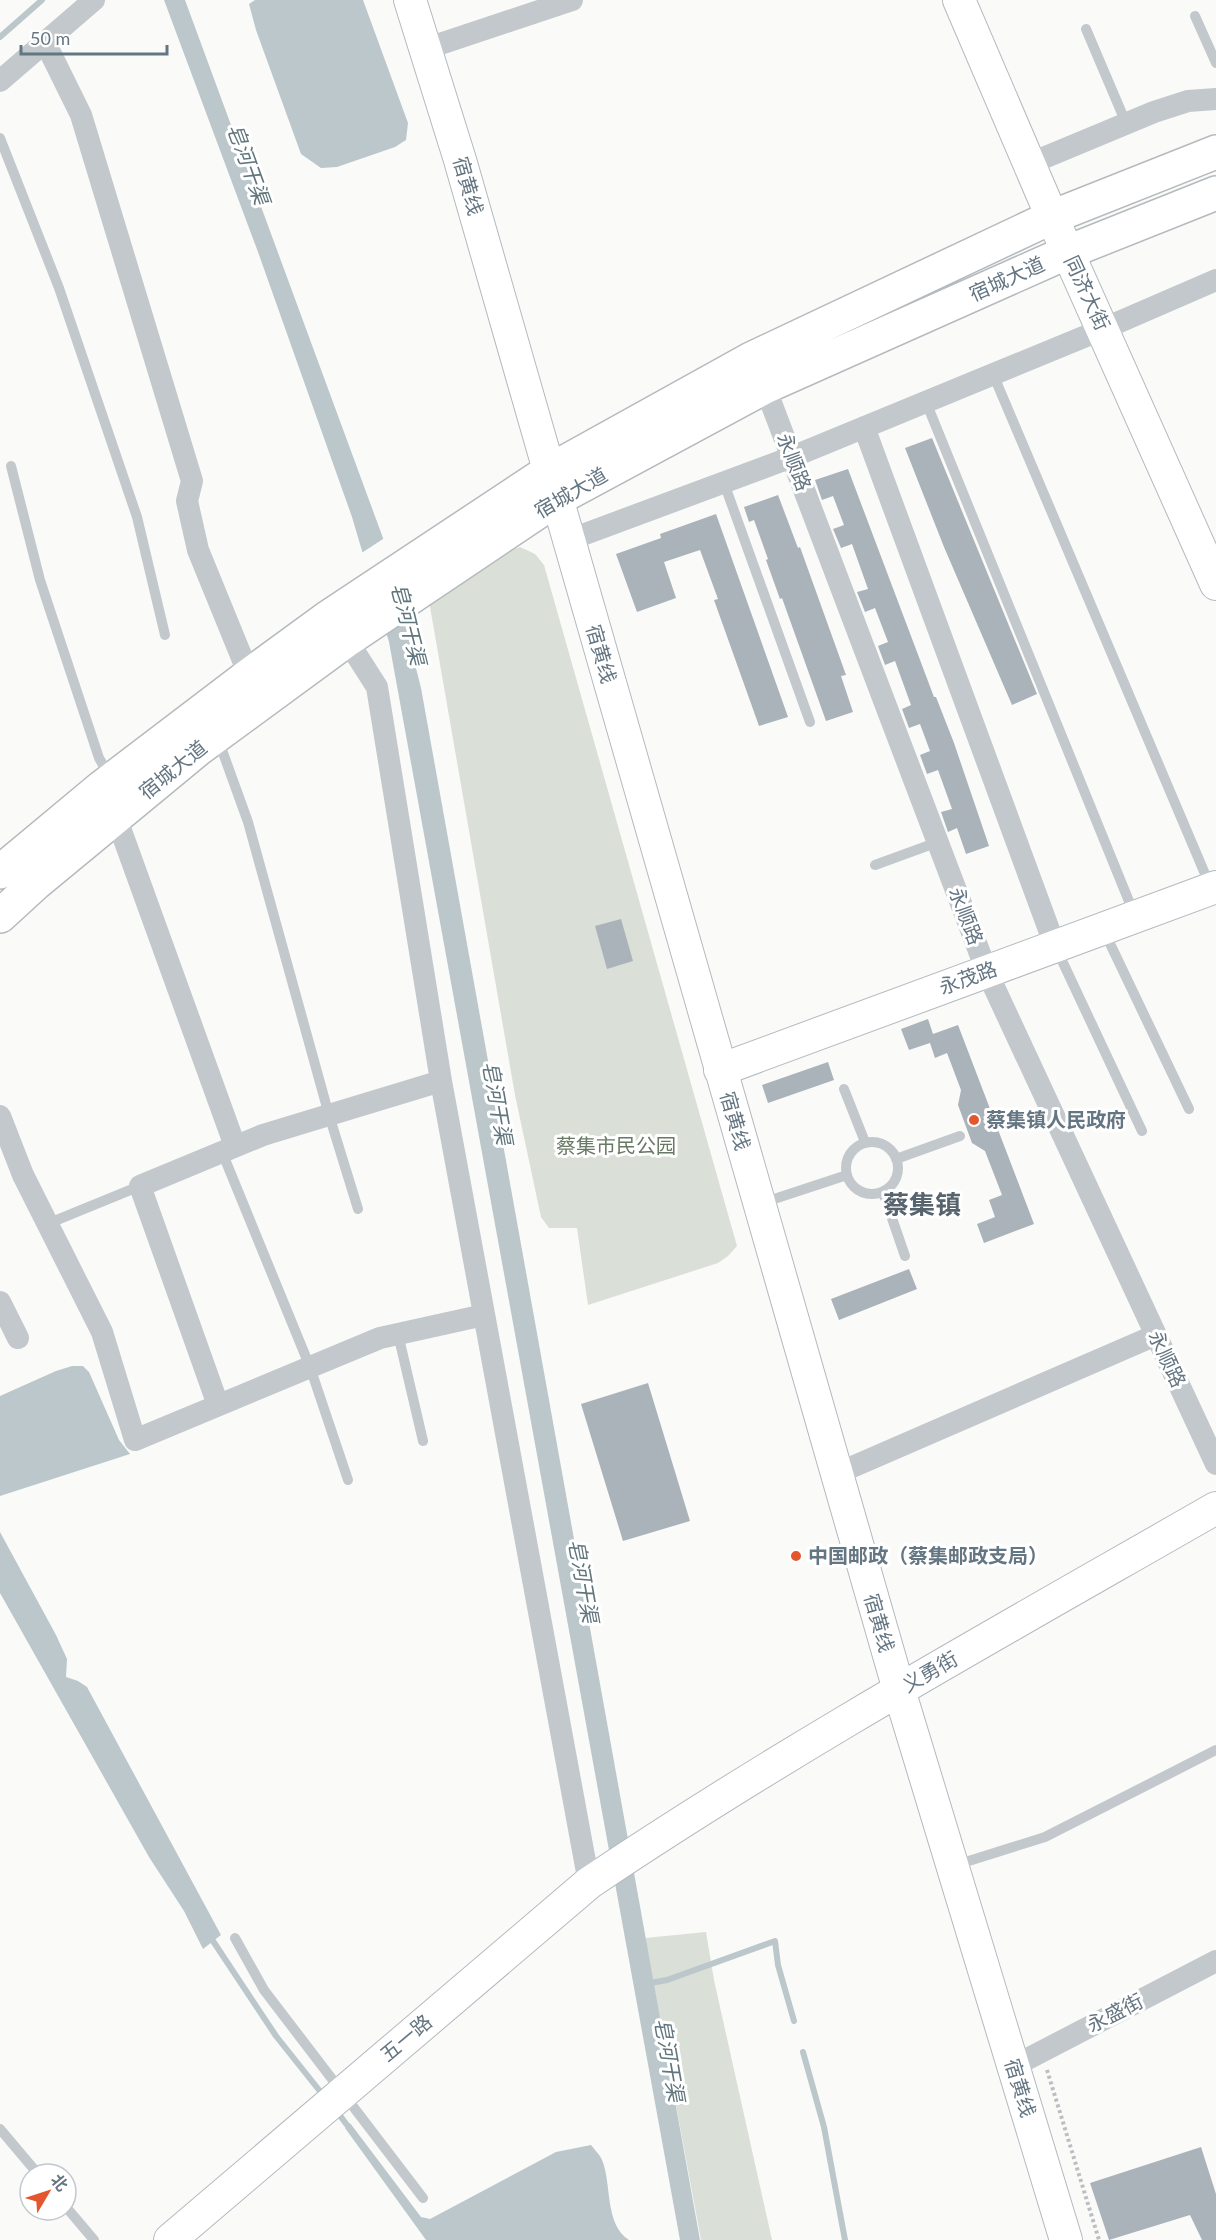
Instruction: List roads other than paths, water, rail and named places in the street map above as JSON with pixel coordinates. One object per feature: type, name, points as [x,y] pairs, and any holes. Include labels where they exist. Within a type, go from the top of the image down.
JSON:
[{"type":"main road","name":"宿城大道","points":[[0,872],[112,780],[249,675],[337,629],[553,485],[751,358],[1052,217],[1216,152]]},
{"type":"main road","name":"宿城大道","points":[[553,485],[765,387],[1068,252],[1216,193]]},
{"type":"main road","name":"宿城大道","points":[[0,916],[36,883],[216,736],[337,629]]},
{"type":"street","points":[[0,81],[94,0]]},
{"type":"street","name":"宿黄线","points":[[410,0],[460,160],[836,1474],[1066,2240]]},
{"type":"street","points":[[425,49],[572,0]]},
{"type":"street","name":"同济大街","points":[[959,0],[1052,217],[1216,584]]},
{"type":"street","points":[[45,42],[81,115],[192,481],[187,501],[198,550],[249,675]]},
{"type":"street","points":[[1029,164],[1126,123],[1188,101],[1216,99]]},
{"type":"street","points":[[569,540],[792,457],[1104,329],[1216,280]]},
{"type":"street","name":"永顺路","points":[[765,387],[987,972],[1216,1464]]},
{"type":"street","points":[[864,427],[1055,946]]},
{"type":"street","points":[[337,629],[377,687],[441,1081],[589,1883]]},
{"type":"street","points":[[116,817],[228,1149]]},
{"type":"street","name":"永茂路","points":[[720,1071],[1214,888]]},
{"type":"street","points":[[218,1405],[140,1186],[263,1135],[441,1081]]},
{"type":"street","points":[[0,1116],[23,1175],[102,1332],[135,1440],[380,1338],[484,1315]]},
{"type":"street","points":[[0,1302],[18,1338]]},
{"type":"street","points":[[836,1474],[1156,1335]]},
{"type":"street","name":"义勇街","points":[[648,1843],[899,1689],[1216,1508]]},
{"type":"street","name":"五一路","points":[[182,2236],[342,2093],[589,1883],[648,1843]]},
{"type":"street","name":"永盛街","points":[[1014,2066],[1216,1961]]},
{"type":"lane","points":[[1195,16],[1216,63]]},
{"type":"lane","points":[[1086,29],[1126,123]]},
{"type":"lane","points":[[0,138],[59,288],[137,517],[165,635]]},
{"type":"lane","points":[[993,374],[1214,888]]},
{"type":"lane","points":[[926,402],[1136,917]]},
{"type":"lane","points":[[11,466],[40,580],[99,758],[112,780]]},
{"type":"lane","points":[[724,483],[810,722]]},
{"type":"lane","points":[[216,736],[248,822],[329,1115],[358,1209]]},
{"type":"lane","points":[[875,865],[938,842]]},
{"type":"lane","points":[[1103,930],[1189,1109]]},
{"type":"lane","points":[[1055,946],[1142,1131]]},
{"type":"lane","points":[[844,1089],[865,1142]]},
{"type":"lane","points":[[896,1159],[960,1136]]},
{"type":"lane","points":[[865,1142],[881,1143],[889,1148],[896,1159],[898,1172],[895,1181],[883,1192],[863,1192],[856,1188],[847,1175],[848,1158],[858,1146],[865,1142]]},
{"type":"lane","points":[[228,1149],[310,1367],[348,1480]]},
{"type":"lane","points":[[758,1204],[847,1175]]},
{"type":"lane","points":[[47,1224],[140,1186]]},
{"type":"lane","points":[[883,1192],[905,1256]]},
{"type":"lane","points":[[398,1334],[423,1442]]},
{"type":"lane","points":[[953,1866],[1045,1837],[1216,1750]]},
{"type":"lane","points":[[235,1938],[264,1990],[423,2198]]},
{"type":"lane","points":[[0,2129],[28,2162]]},
{"type":"lane","points":[[78,2221],[94,2240]]},
{"type":"waterway","points":[[0,37],[42,0]]},
{"type":"waterway","points":[[213,1941],[276,2036],[319,2090]]},
{"type":"waterway","points":[[645,1984],[667,1980],[775,1941],[778,1965],[794,2021]]},
{"type":"waterway","points":[[803,2052],[824,2127],[845,2240]]},
{"type":"waterway","points":[[341,2117],[347,2125]]},
{"type":"place","name":"蔡集镇人民政府","points":[[974,1120]]},
{"type":"place","name":"中国邮政（蔡集邮政支局）","points":[[796,1556]]},
{"type":"district","name":"蔡集镇","points":[[922,1205]]},
{"type":"water label","name":"皂河干渠","points":[[248,164]]},
{"type":"water label","name":"皂河干渠","points":[[408,624]]},
{"type":"water label","name":"皂河干渠","points":[[497,1103]]},
{"type":"water label","name":"皂河干渠","points":[[583,1581]]},
{"type":"water label","name":"皂河干渠","points":[[669,2060]]},
{"type":"park label","name":"蔡集市民公园","points":[[616,1146]]}]
